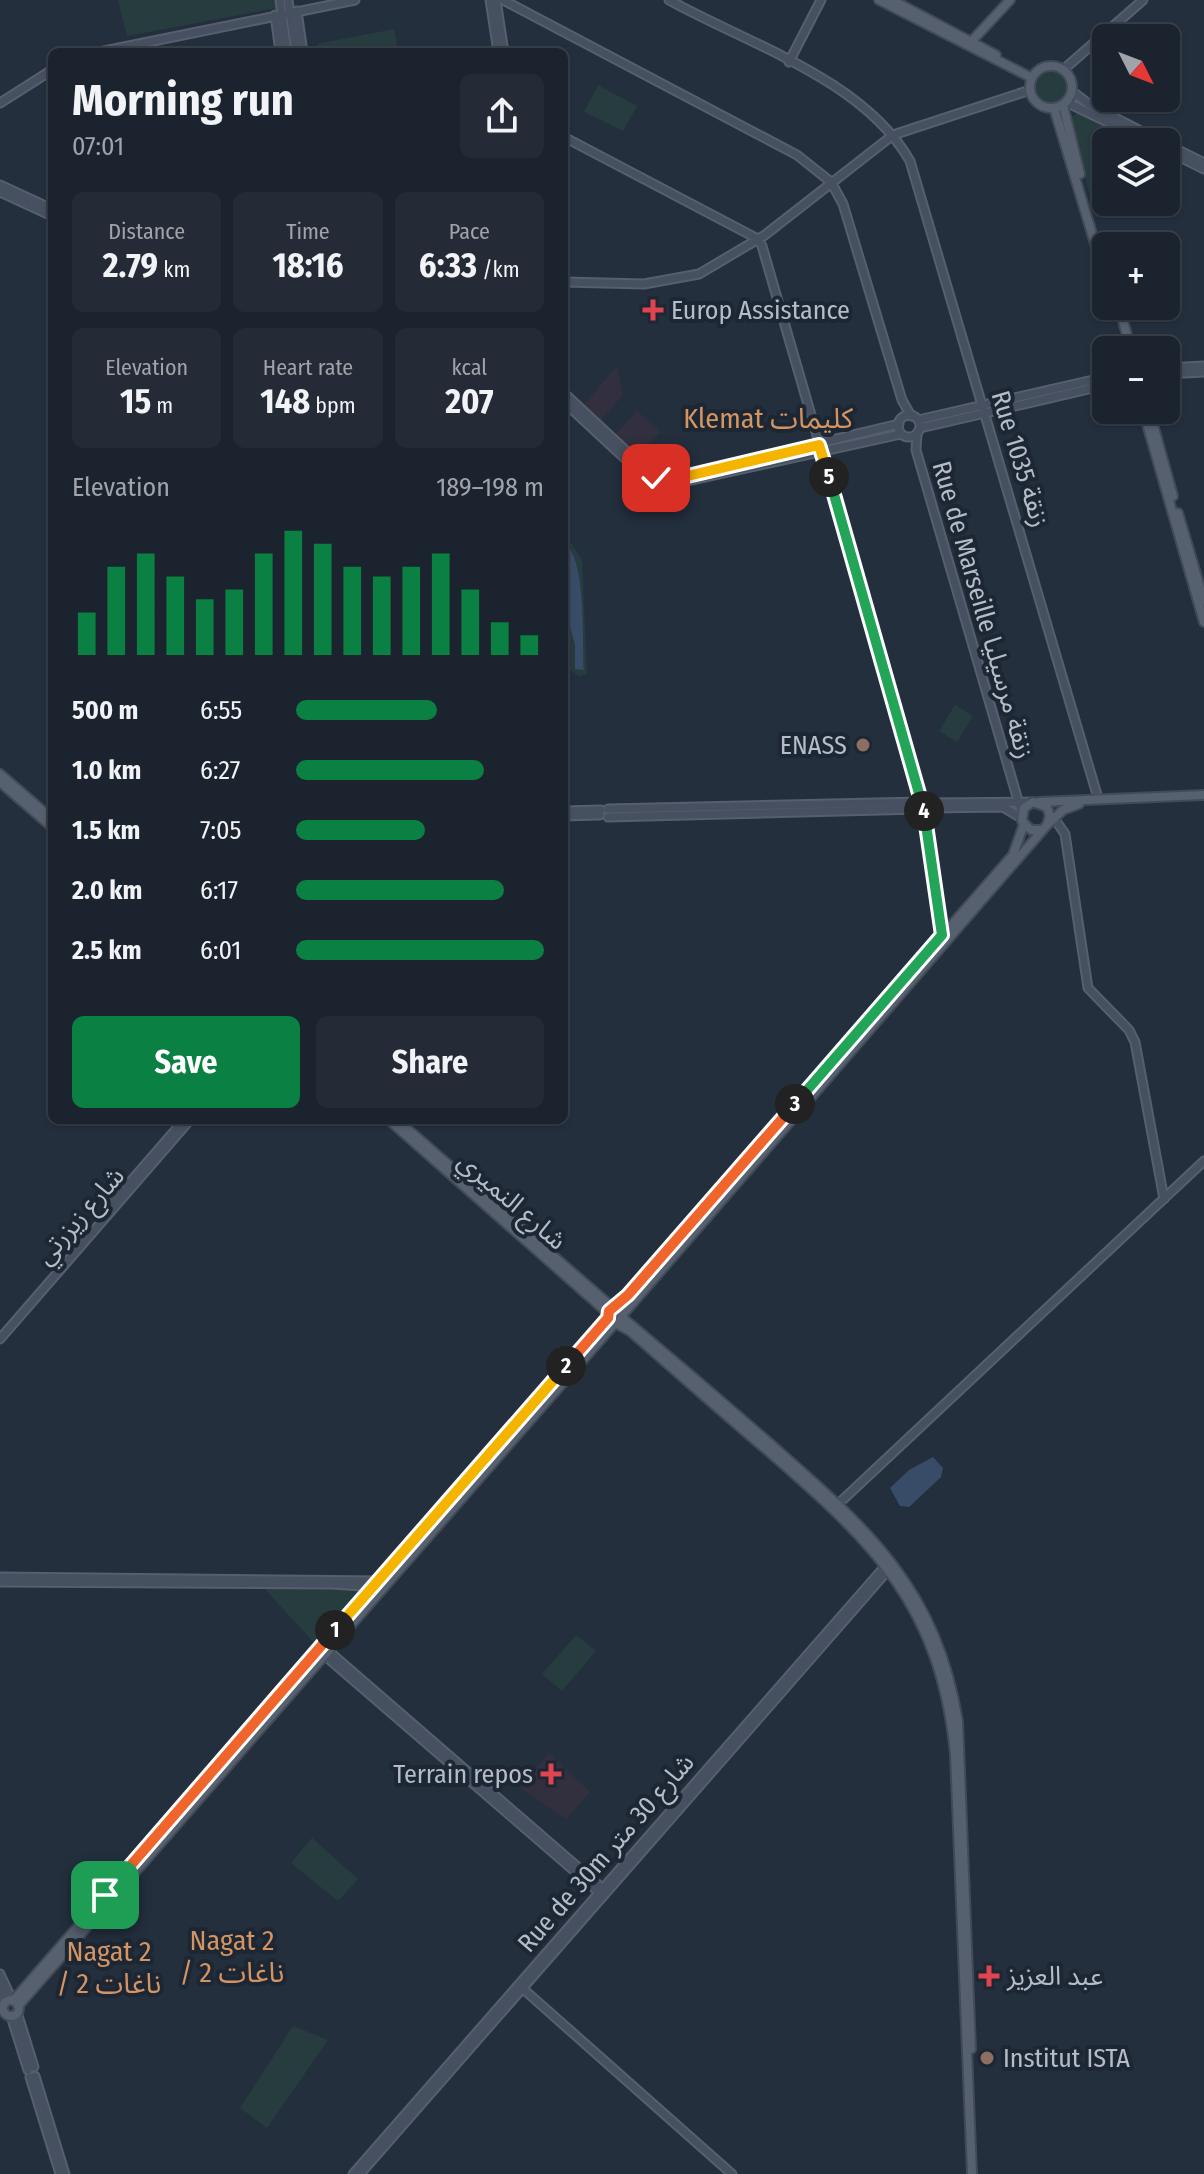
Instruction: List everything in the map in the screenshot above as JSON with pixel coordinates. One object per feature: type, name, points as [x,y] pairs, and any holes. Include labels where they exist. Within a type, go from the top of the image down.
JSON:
[{"type":"main road","points":[[879,0],[1034,76]]},
{"type":"main road","points":[[892,0],[970,44]]},
{"type":"main road","points":[[970,44],[1010,0]]},
{"type":"main road","points":[[1049,66],[1066,73],[1072,91],[1061,105],[1042,106],[1029,94],[1034,76],[1049,66]]},
{"type":"main road","points":[[1061,105],[1097,232]]},
{"type":"main road","points":[[1061,105],[1094,232]]},
{"type":"main road","points":[[1150,424],[1204,601]]},
{"type":"main road","points":[[1150,424],[1204,622]]},
{"type":"main road","points":[[0,774],[48,816]]},
{"type":"main road","points":[[0,782],[48,824]]},
{"type":"main road","points":[[945,938],[1013,855],[1022,819],[1036,802],[1098,798],[1204,798]]},
{"type":"main road","points":[[1,2025],[10,2009],[1047,824],[1074,804],[1204,798]]},
{"type":"main road","points":[[1036,802],[1049,811],[1047,824]]},
{"type":"main road","points":[[1022,819],[1031,830],[1047,824]]},
{"type":"main road","name":"شارع النميري","points":[[394,1124],[616,1315]]},
{"type":"main road","name":"شارع النميري","points":[[401,1124],[616,1315]]},
{"type":"main road","points":[[616,1315],[836,1506],[891,1564],[929,1639],[942,1674],[952,1723],[974,2174]]},
{"type":"street","points":[[280,0],[301,48]]},
{"type":"street","points":[[281,48],[288,0]]},
{"type":"street","points":[[118,48],[355,0]]},
{"type":"street","points":[[493,0],[500,48]]},
{"type":"street","points":[[503,0],[797,155],[831,182],[843,204],[856,243],[902,400],[917,424]]},
{"type":"street","name":"Rue 1035 زنقة","points":[[669,0],[851,96],[893,135],[914,171],[1098,798]]},
{"type":"street","points":[[789,62],[821,0]]},
{"type":"street","points":[[1066,73],[1143,0]]},
{"type":"street","points":[[286,13],[287,48]]},
{"type":"street","points":[[286,13],[295,48]]},
{"type":"street","points":[[0,103],[48,73]]},
{"type":"street","points":[[1072,91],[1090,105],[1135,128]]},
{"type":"street","points":[[568,282],[630,285],[679,280],[711,269],[758,239],[893,135],[1029,94]]},
{"type":"street","points":[[1061,105],[1116,128]]},
{"type":"street","points":[[568,139],[758,239],[925,806],[945,938]]},
{"type":"street","points":[[1180,151],[1204,163]]},
{"type":"street","points":[[1180,157],[1204,169]]},
{"type":"street","points":[[0,185],[48,207]]},
{"type":"street","points":[[0,192],[48,214]]},
{"type":"street","points":[[1180,368],[1203,369]]},
{"type":"street","points":[[1180,372],[1203,369]]},
{"type":"street","points":[[984,409],[1092,381]]},
{"type":"street","points":[[568,406],[648,480],[660,485],[820,448],[899,422],[917,424],[1092,388]]},
{"type":"street","points":[[568,397],[661,480],[903,435],[917,424]]},
{"type":"street","points":[[902,400],[899,422],[903,435]]},
{"type":"street","name":"Rue de Marseille زنقة مرسيليا","points":[[917,424],[916,450],[984,675],[1022,819]]},
{"type":"street","name":"Rue de Marseille زنقة مرسيليا","points":[[903,435],[916,450]]},
{"type":"street","name":"Rue de Marseille زنقة مرسيليا","points":[[1012,781],[1023,796],[1036,802]]},
{"type":"street","points":[[568,813],[1036,802]]},
{"type":"street","points":[[925,806],[1003,807],[1022,819]]},
{"type":"street","points":[[1047,824],[1065,834],[1088,988],[1129,1030],[1135,1042],[1164,1199]]},
{"type":"street","name":"شارع زيزرتي","points":[[0,1331],[181,1124]]},
{"type":"street","name":"شارع زيزرتي","points":[[0,1339],[187,1124]]},
{"type":"street","points":[[836,1506],[1204,1161]]},
{"type":"street","name":"Rue de 30m شارع 30 متر","points":[[360,2174],[602,1892],[891,1564]]},
{"type":"street","points":[[0,1580],[380,1585]]},
{"type":"street","points":[[322,1651],[602,1892]]},
{"type":"street","points":[[0,1974],[10,2009]]},
{"type":"street","points":[[0,1981],[62,2174]]},
{"type":"street","points":[[520,1987],[732,2174]]},
{"type":"street","name":"Rue de 30m شارع 30 متر","points":[[353,2174],[520,1987]]},
{"type":"shaded area","points":[[617,366],[623,395],[601,420],[584,405]]},
{"type":"shaded area","points":[[637,411],[660,432],[638,456],[615,435]]},
{"type":"shaded area","name":"Terrain repos","points":[[549,1753],[590,1792],[566,1819],[520,1788]]},
{"type":"green space","points":[[118,0],[276,0],[277,8],[127,36]]},
{"type":"green space","points":[[394,29],[397,48],[318,48],[317,44]]},
{"type":"green space","points":[[1052,71],[1063,76],[1068,87],[1063,98],[1052,103],[1041,98],[1036,87],[1041,76]]},
{"type":"green space","points":[[598,85],[637,106],[623,131],[584,112]]},
{"type":"green space","points":[[1080,111],[1113,128],[1092,128],[1090,196],[1070,118]]},
{"type":"green space","points":[[568,538],[582,560],[587,674],[580,676],[568,669]]},
{"type":"green space","points":[[955,705],[973,716],[957,742],[939,731]]},
{"type":"green space","points":[[264,1588],[364,1589],[315,1644]]},
{"type":"green space","points":[[576,1635],[596,1651],[562,1691],[542,1674]]},
{"type":"green space","points":[[312,1838],[358,1879],[338,1901],[291,1863]]},
{"type":"green space","points":[[293,2026],[328,2040],[267,2128],[240,2108]]},
{"type":"water","points":[[568,547],[577,565],[580,582],[584,670],[575,669],[575,645],[568,620]]},
{"type":"water","points":[[933,1457],[943,1468],[941,1477],[909,1507],[900,1506],[890,1488],[909,1470]]},
{"type":"place","name":"Europ Assistance","points":[[653,310]]},
{"type":"place","name":"ENASS","points":[[863,745]]},
{"type":"place","name":"Terrain repos","points":[[551,1774]]},
{"type":"place","name":"عبد العزيز","points":[[989,1976]]},
{"type":"place","name":"Institut ISTA","points":[[987,2058]]},
{"type":"district","name":"Klemat كليمات","points":[[768,418]]},
{"type":"district","name":"Nagat 2 / ناغات 2","points":[[232,1956]]},
{"type":"district","name":"Nagat 2 / ناغات 2","points":[[109,1967]]},
{"type":"route","points":[[105,1895],[608,1318],[609,1311],[628,1295],[942,935],[926,812],[920,809],[923,801],[819,445],[675,479],[656,478]]}]
